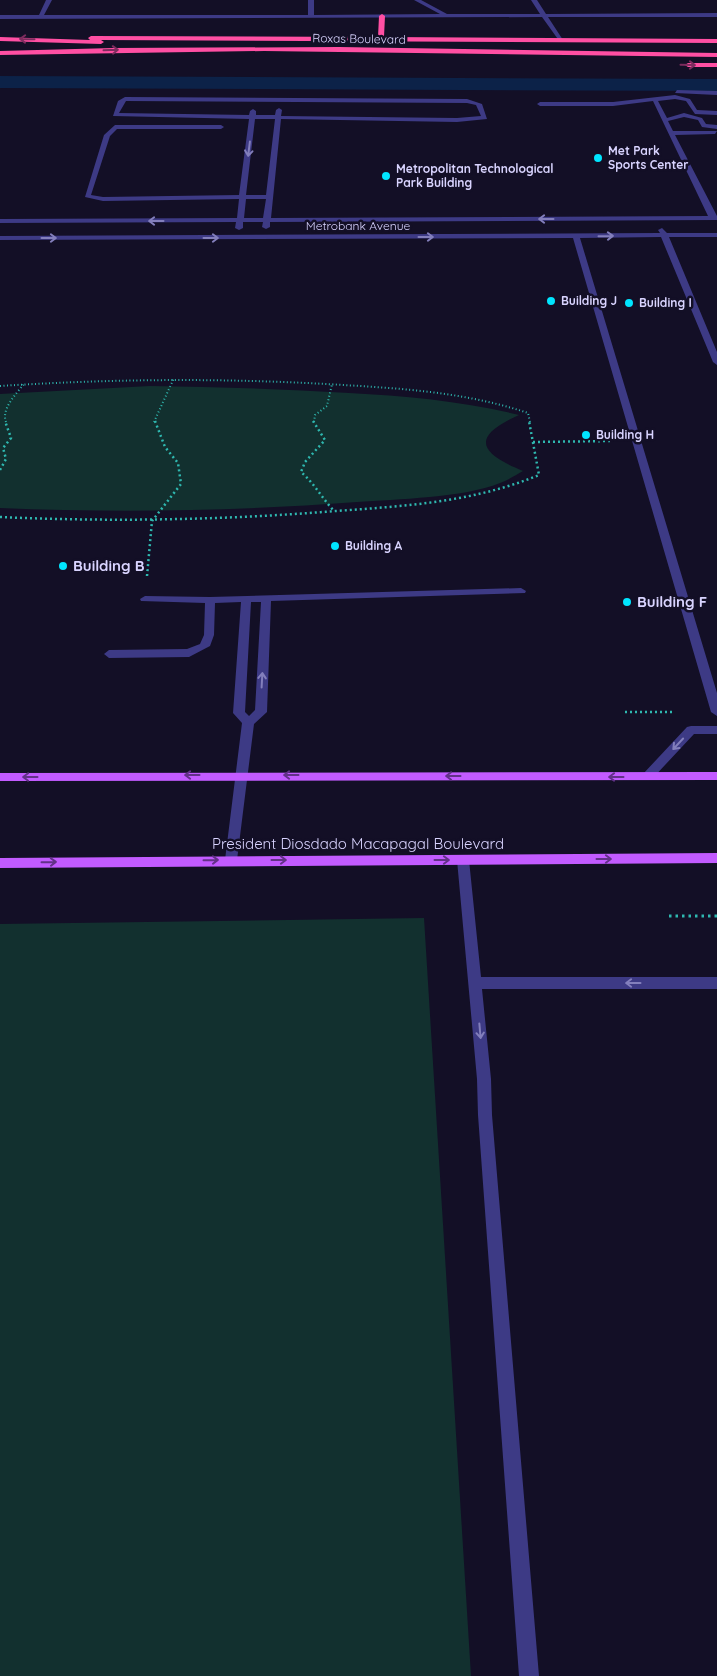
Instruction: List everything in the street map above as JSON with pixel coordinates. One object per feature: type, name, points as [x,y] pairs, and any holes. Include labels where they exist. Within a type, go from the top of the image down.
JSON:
[{"type":"highway","points":[[381,39],[382,16]]},
{"type":"highway","points":[[54,40],[118,37],[717,42]]},
{"type":"highway","name":"Roxas Boulevard","points":[[0,39],[717,55]]},
{"type":"highway","name":"Roxas Boulevard","points":[[0,54],[275,46],[717,48]]},
{"type":"highway","points":[[45,54],[145,58]]},
{"type":"highway","points":[[678,65],[717,65]]},
{"type":"main road","points":[[0,777],[241,775],[717,776]]},
{"type":"main road","name":"President Diosdado Macapagal Boulevard","points":[[0,863],[717,858]]},
{"type":"street","points":[[41,17],[49,0]]},
{"type":"street","points":[[311,0],[311,16]]},
{"type":"street","points":[[417,0],[446,15]]},
{"type":"street","points":[[534,0],[542,16],[560,40]]},
{"type":"street","points":[[0,17],[717,15]]},
{"type":"street","points":[[715,218],[665,120],[648,95],[654,92],[717,93]]},
{"type":"street","points":[[540,104],[613,104],[681,97],[688,100],[695,112],[717,113]]},
{"type":"street","points":[[121,100],[254,100],[474,102],[479,104],[485,118],[457,120],[115,115],[121,100]]},
{"type":"street","points":[[238,238],[254,100]]},
{"type":"street","points":[[266,238],[281,100]]},
{"type":"street","points":[[665,120],[690,115],[700,119],[704,126],[717,127]]},
{"type":"street","points":[[221,127],[115,127],[107,135],[87,196],[103,199],[270,197]]},
{"type":"street","points":[[671,133],[717,132]]},
{"type":"street","points":[[707,205],[717,205]]},
{"type":"street","points":[[658,218],[664,236],[714,350],[717,362]]},
{"type":"street","name":"Metrobank Avenue","points":[[0,221],[715,218]]},
{"type":"street","name":"Metrobank Avenue","points":[[0,238],[717,235]]},
{"type":"street","points":[[576,236],[717,712]]},
{"type":"street","points":[[145,599],[210,600],[521,591]]},
{"type":"street","points":[[246,598],[239,713],[248,722]]},
{"type":"street","points":[[231,860],[248,722],[262,712],[266,598]]},
{"type":"street","points":[[109,654],[189,653],[205,646],[209,635],[210,600]]},
{"type":"street","points":[[647,777],[691,730],[717,730]]},
{"type":"street","points":[[463,860],[484,1079],[485,1125],[529,1676]]},
{"type":"street","points":[[475,983],[717,983]]},
{"type":"path","points":[[145,599],[152,521],[181,484],[178,463],[165,447],[154,422],[174,378]]},
{"type":"path","points":[[0,386],[174,378],[332,384],[425,390],[503,404],[528,413],[539,475],[514,487],[490,495],[462,500],[334,512],[152,521],[61,520],[0,516]]},
{"type":"path","points":[[0,470],[6,459],[2,448],[11,438],[4,417],[9,404],[24,384]]},
{"type":"path","points":[[332,384],[327,406],[315,415],[313,420],[325,440],[323,445],[308,457],[302,465],[301,472],[312,481],[316,491],[334,512]]},
{"type":"path","points":[[533,442],[637,441]]},
{"type":"path","points":[[625,712],[673,712]]},
{"type":"path","points":[[669,916],[717,916]]},
{"type":"green space","points":[[150,386],[274,389],[392,396],[434,400],[498,410],[519,415],[493,430],[487,438],[486,444],[489,451],[497,458],[523,471],[503,482],[485,488],[449,495],[410,499],[178,510],[0,508],[0,394]]},
{"type":"green space","points":[[424,918],[471,1676],[0,1676],[0,924]]},
{"type":"waterway","points":[[0,82],[717,85]]},
{"type":"place","name":"Met Park Sports Center","points":[[598,158]]},
{"type":"place","name":"Metropolitan Technological Park Building","points":[[386,176]]},
{"type":"place","name":"Building J","points":[[551,301]]},
{"type":"place","name":"Building I","points":[[629,303]]},
{"type":"place","name":"Building H","points":[[586,435]]},
{"type":"place","name":"Building A","points":[[335,546]]},
{"type":"place","name":"Building B","points":[[63,566]]},
{"type":"place","name":"Building F","points":[[627,602]]}]
